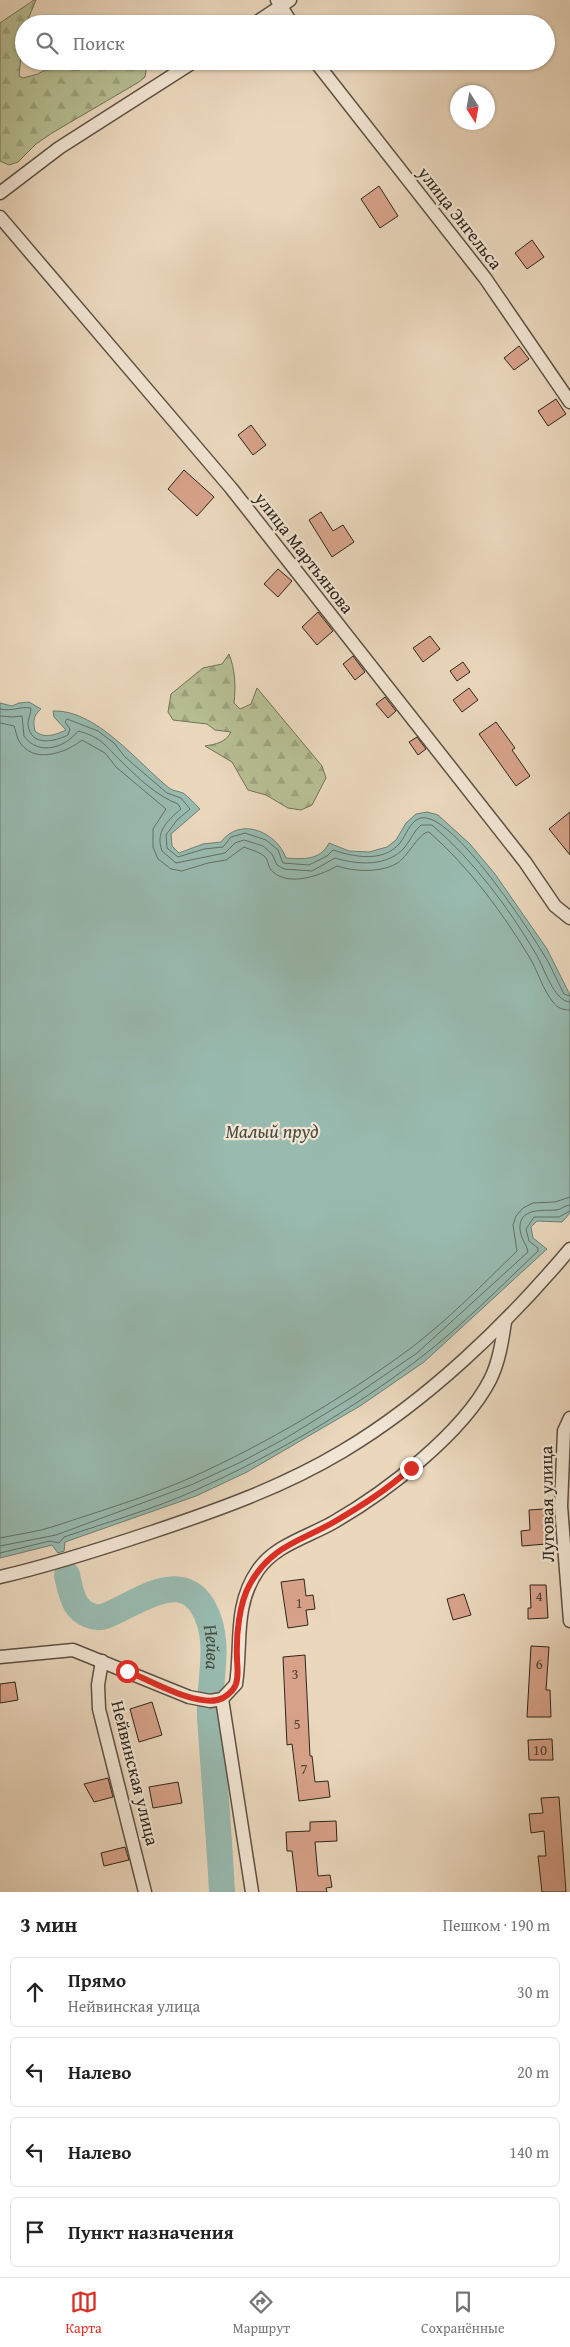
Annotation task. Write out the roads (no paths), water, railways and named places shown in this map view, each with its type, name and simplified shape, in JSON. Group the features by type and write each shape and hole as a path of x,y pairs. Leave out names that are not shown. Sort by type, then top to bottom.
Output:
{"street":[{"path":"266,15 283,2 288,15"},
{"path":"0,193 58,148 181,70"},
{"name":"улица Энгельса","path":"322,70 484,278 570,402"},
{"name":"улица Мартьянова","path":"0,217 231,488 525,862 555,906 570,918"},
{"path":"0,1577 69,1559 242,1501 344,1451 408,1406 505,1322 570,1249"},
{"path":"252,1892 222,1699 230,1693 236,1684 242,1606 248,1587 268,1558 286,1546 318,1531 375,1498 447,1434 482,1395 498,1360 505,1322"},
{"name":"Луговая улица","path":"570,1418 564,1431 561,1506 570,1621"},
{"name":"Нейвинская улица","path":"0,1658 73,1650 198,1699 222,1699"},
{"name":"Нейвинская улица","path":"102,1661 98,1685 99,1709 145,1892"}],"water":[{"name":"Малый пруд","path":"29,702 41,709 36,714 34,721 35,731 38,733 50,735 66,730 54,717 53,711 69,713 85,719 116,739 169,788 183,793 200,809 171,834 172,846 179,853 203,844 221,842 229,834 238,830 248,829 257,830 275,841 286,858 310,858 316,856 329,843 349,851 369,852 387,847 396,840 406,823 416,814 427,812 438,815 470,844 495,874 547,949 570,995 570,1213 562,1222 537,1221 531,1227 533,1238 547,1249 424,1362 360,1406 247,1472 196,1496 65,1542 64,1551 58,1553 52,1545 0,1558 0,703 12,706"}],"waterway":[{"name":"Нейва","path":"67,1575 71,1594 76,1604 89,1615 97,1617 105,1616 142,1598 169,1590 182,1590 193,1595 203,1607 209,1620 213,1648 210,1718 222,1892"}]}
